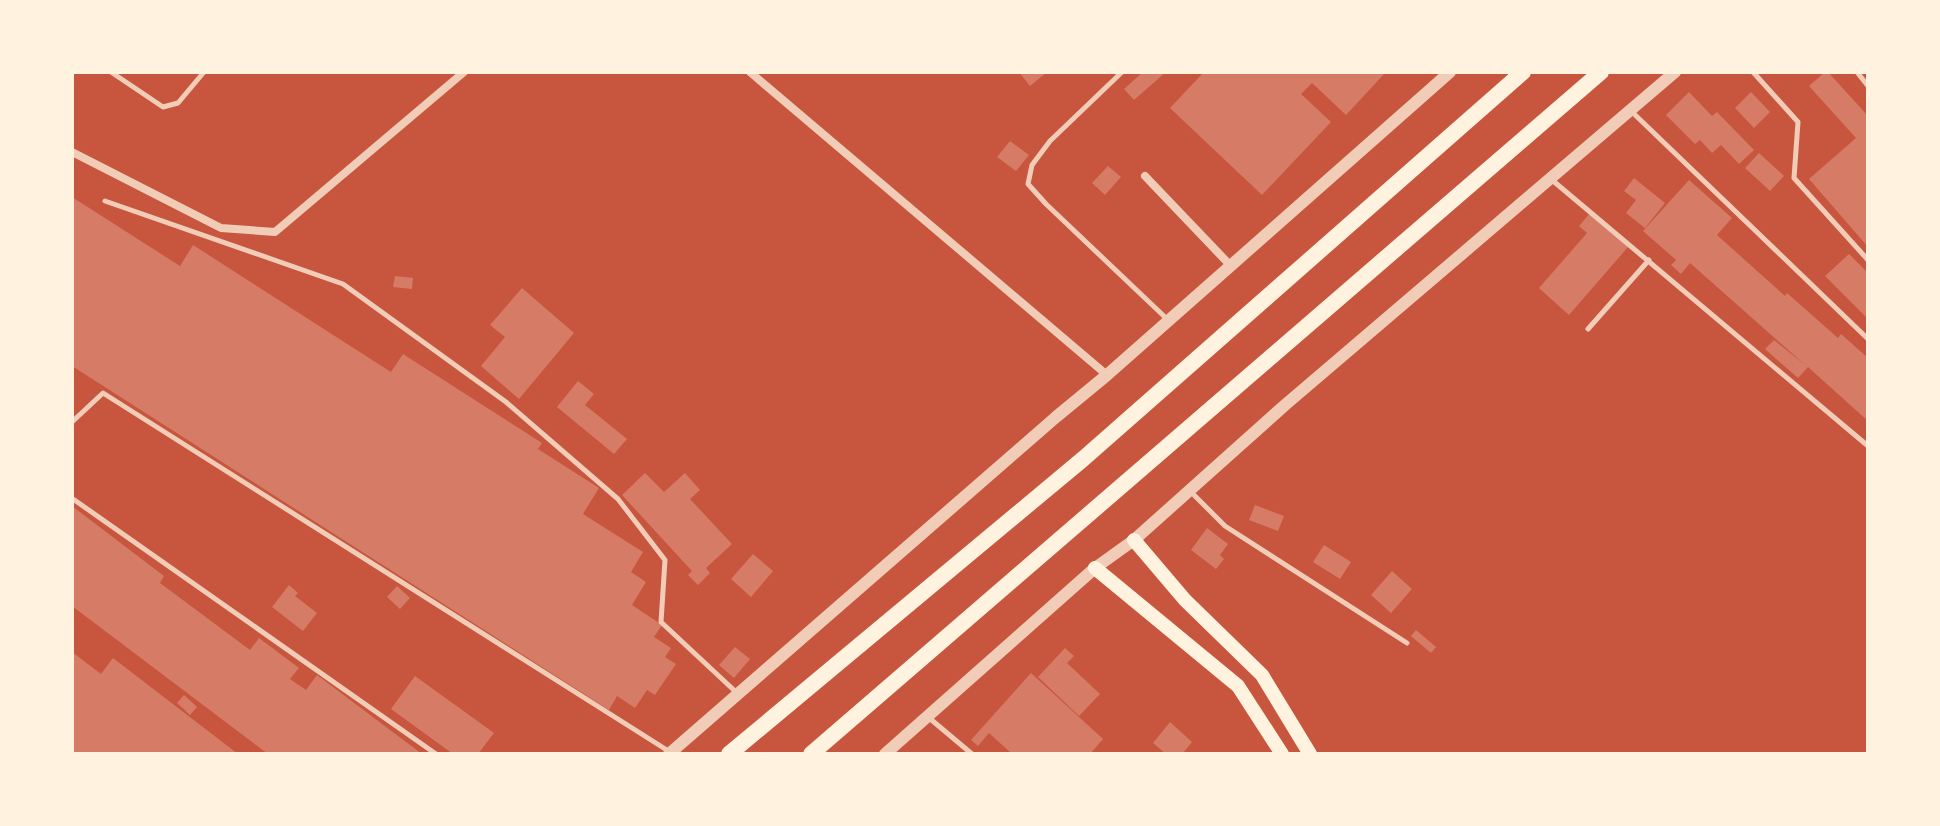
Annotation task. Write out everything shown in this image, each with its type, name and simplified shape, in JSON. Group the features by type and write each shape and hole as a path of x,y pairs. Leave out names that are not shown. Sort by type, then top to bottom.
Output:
{"highway":[{"path":"729,754 1083,459 1523,72"},
{"path":"811,754 1601,72"}],"main road":[{"path":"1134,540 1185,600 1262,675 1310,754"},
{"path":"1095,568 1238,686 1282,754"}],"street":[{"path":"72,152 221,228 275,232 464,72"},
{"path":"750,72 1107,375"},
{"path":"670,753 1107,375 1229,264 1450,72"},
{"path":"885,754 1095,568 1134,540 1188,490 1675,72"},
{"path":"1145,176 1229,264"}],"lane":[{"path":"111,72 163,107 178,103 204,72"},
{"path":"1122,72 1050,141 1032,165 1028,184 1167,319"},
{"path":"1753,72 1798,122 1794,178 1868,260"},
{"path":"1857,72 1868,86"},
{"path":"1630,109 1868,339"},
{"path":"1551,180 1868,446"},
{"path":"105,201 343,284 506,402 618,499 665,560 661,622 738,693"},
{"path":"1588,329 1649,260"},
{"path":"72,422 103,393 670,753"},
{"path":"1188,490 1225,526 1407,643"},
{"path":"73,499 436,754"},
{"path":"928,717 972,754"}],"building":[{"path":"1019,72 1047,72 1030,86"},
{"path":"1143,72 1166,72 1134,100 1124,89"},
{"path":"1204,72 1386,72 1346,115 1312,83 1301,94 1331,122 1262,195 1170,108"},
{"path":"1825,72 1868,116 1868,247 1809,179 1856,138 1809,86"},
{"path":"1689,92 1712,116 1717,112 1754,150 1739,164 1721,145 1712,153 1700,140 1695,144 1666,115"},
{"path":"1751,92 1770,112 1754,128 1735,108"},
{"path":"1010,141 1029,155 1016,171 997,157"},
{"path":"1759,153 1784,176 1770,191 1745,168"},
{"path":"1108,166 1121,177 1105,195 1092,183"},
{"path":"1634,178 1665,203 1645,228 1626,213 1636,200 1624,191"},
{"path":"1689,180 1732,218 1717,235 1785,296 1787,293 1838,338 1841,334 1868,358 1868,421 1808,367 1798,378 1765,349 1774,340 1805,365 1690,263 1681,274 1671,265 1676,260 1643,231"},
{"path":"72,197 180,266 193,245 391,372 403,354 542,443 538,449 599,488 583,514 643,552 631,572 646,582 632,605 662,625 654,637 671,648 665,657 676,664 655,695 647,690 635,708 617,696 609,710 72,366"},
{"path":"1590,213 1628,247 1569,315 1539,288 1587,233 1579,226"},
{"path":"1849,254 1868,273 1868,319 1825,276"},
{"path":"395,276 413,278 412,289 393,287"},
{"path":"522,288 574,333 519,399 481,366 505,337 490,325"},
{"path":"578,381 594,394 585,405 627,439 614,454 557,407"},
{"path":"645,473 664,492 685,473 700,490 690,499 732,544 706,568 710,573 698,585 688,575 692,571 622,495"},
{"path":"1255,505 1284,516 1278,531 1249,520"},
{"path":"72,506 164,576 160,583 250,650 259,638 299,668 290,679 306,690 317,675 422,754 268,754 72,606"},
{"path":"1207,528 1228,544 1220,555 1224,559 1216,569 1191,550"},
{"path":"1324,545 1351,562 1340,579 1313,562"},
{"path":"753,554 773,571 751,597 731,579"},
{"path":"1392,571 1412,589 1391,613 1371,595"},
{"path":"289,585 298,593 295,596 317,613 303,631 272,607"},
{"path":"397,586 410,598 400,609 387,597"},
{"path":"1416,630 1436,647 1431,653 1411,636"},
{"path":"735,647 750,659 734,678 719,665"},
{"path":"1065,648 1074,656 1067,663 1100,694 1079,716 1038,677"},
{"path":"72,652 101,674 113,658 238,754 72,754"},
{"path":"1031,673 1103,739 1090,754 1012,754 989,733 978,746 971,740"},
{"path":"415,676 494,733 478,754 453,754 391,709"},
{"path":"184,695 197,707 190,715 177,703"},
{"path":"1170,722 1192,742 1182,754 1166,754 1153,743"}]}
